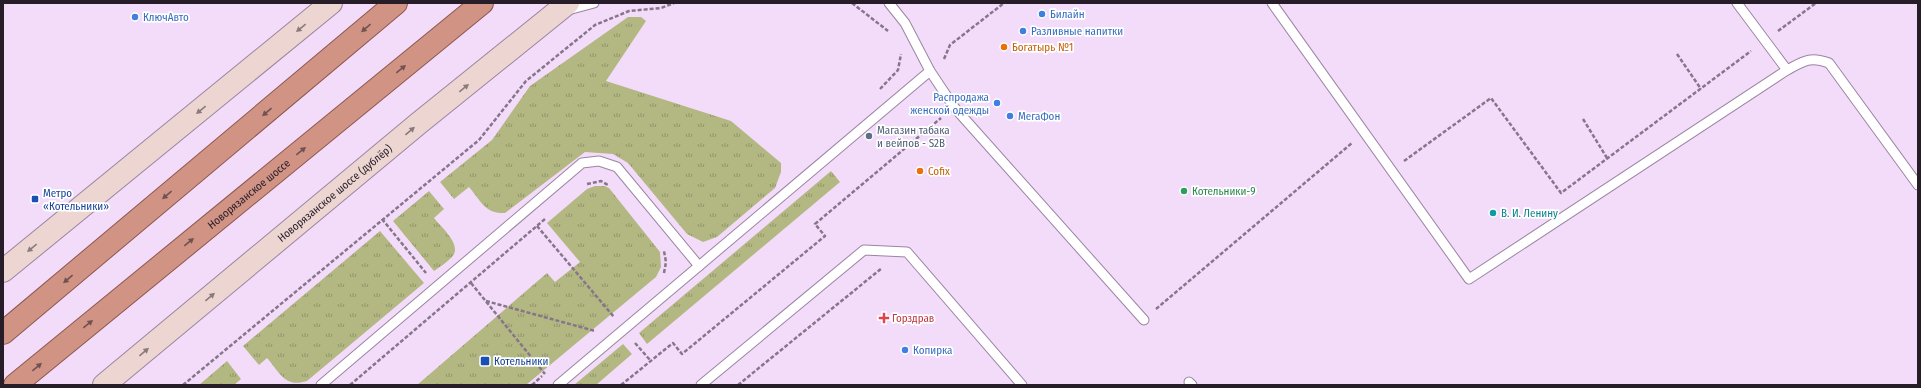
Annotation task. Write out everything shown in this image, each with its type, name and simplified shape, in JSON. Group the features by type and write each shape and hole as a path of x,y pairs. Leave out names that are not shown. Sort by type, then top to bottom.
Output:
{"highway":[{"path":"3,332 396,3"},
{"name":"Новорязанское шоссе","path":"15,385 482,3"}],"main road":[{"path":"3,271 332,3"},
{"name":"Новорязанское шоссе (дублёр)","path":"104,385 413,128 562,8"}],"lane":[{"path":"562,8 594,3"},
{"path":"890,3 905,23 930,71 954,107 1144,320"},
{"path":"1272,3 1469,279 1787,70 1805,60 1817,59 1829,63 1918,185"},
{"path":"1737,3 1787,70"},
{"path":"558,385 930,71"},
{"path":"321,385 582,163 599,161 617,167 699,266"},
{"path":"701,385 864,250 908,252 1022,385"}],"path":[{"path":"183,385 479,140 526,81 595,25 629,11 662,8 674,3"},
{"path":"852,3 873,18 890,33"},
{"path":"945,63 944,58 950,45 1004,3"},
{"path":"1391,170 1491,98 1561,193 1816,3"},
{"path":"879,90 898,70 901,54 898,47"},
{"path":"1677,54 1701,89"},
{"path":"621,385 673,343 682,354 825,236 815,224 954,107"},
{"path":"1583,119 1607,158"},
{"path":"1144,320 1364,133"},
{"path":"582,187 588,182 601,181 611,186"},
{"path":"350,385 549,216"},
{"path":"382,219 450,301"},
{"path":"537,226 613,316"},
{"path":"658,278 664,273 666,262 664,252 659,246"},
{"path":"738,385 884,266"},
{"path":"471,283 546,374"},
{"path":"486,301 596,331 590,336"},
{"path":"607,321 618,312"},
{"path":"532,385 551,369"}],"green space":[{"path":"628,17 641,17 646,21 606,81 731,121 781,163 781,172 775,188 717,237 703,242 687,234 628,163 613,154 585,152 505,213 498,213 488,209 480,202 469,187 454,199 440,182 492,140 530,86"},
{"path":"831,171 840,182 647,344 639,333"},
{"path":"595,186 604,186 609,188 660,252 661,267 656,277 526,385 417,385 547,273 555,282 580,262 547,223 587,189"},
{"path":"429,191 444,209 434,218 450,236 455,247 455,252 452,257 434,271 393,221"},
{"path":"380,231 424,283 307,381 299,383 288,381 267,358 259,365 243,346"},
{"path":"623,344 632,354 596,385 574,385"},
{"path":"227,361 241,379 234,385 199,385"}],"place":[{"name":"Билайн","path":"1042,14"},
{"name":"КлючАвто","path":"135,17"},
{"name":"Разливные напитки","path":"1023,31"},
{"name":"Богатырь №1","path":"1004,47"},
{"name":"Распродажа женской одежды","path":"997,103"},
{"name":"МегаФон","path":"1010,116"},
{"name":"Магазин табака и вейпов - S2B","path":"869,136"},
{"name":"Cofix","path":"920,171"},
{"name":"Котельники-9","path":"1184,191"},
{"name":"Метро «Котельники»","path":"35,199"},
{"name":"В. И. Ленину","path":"1493,213"},
{"name":"Горздрав","path":"884,318"},
{"name":"Копирка","path":"905,350"},
{"name":"Котельники","path":"485,361"}]}
